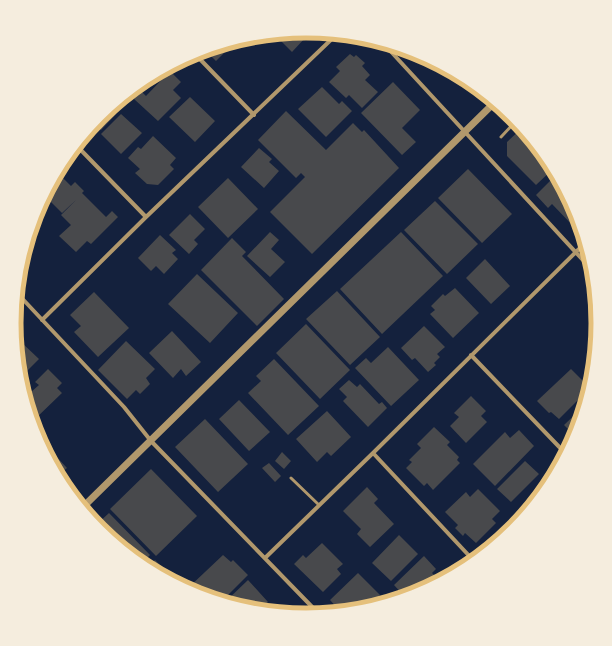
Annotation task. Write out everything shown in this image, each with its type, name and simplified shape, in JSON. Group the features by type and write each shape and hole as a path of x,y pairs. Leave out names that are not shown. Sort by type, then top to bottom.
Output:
{"street":[{"path":"42,320 146,217 332,39"},
{"path":"390,51 585,262"},
{"path":"200,59 254,115"},
{"path":"86,504 491,106"},
{"path":"80,150 146,217"},
{"path":"265,558 580,247"},
{"path":"22,299 124,407 151,441 313,608"},
{"path":"471,356 562,450"},
{"path":"373,453 469,556"}],"lane":[{"path":"501,138 512,126"},
{"path":"291,478 319,505"}],"building":[{"path":"305,38 292,52 279,39"},
{"path":"228,49 216,61 210,55"},
{"path":"350,54 354,57 356,55 365,63 362,66 370,75 365,80 378,92 362,108 349,95 346,98 329,82 340,71 336,67"},
{"path":"171,72 181,82 173,90 181,98 158,121 134,99 141,91 146,96 167,75"},
{"path":"393,82 420,110 402,128 416,142 402,155 361,113"},
{"path":"322,87 339,104 342,101 352,111 326,137 298,109"},
{"path":"190,97 215,121 195,142 169,117"},
{"path":"117,109 119,111 101,130 98,127"},
{"path":"286,111 326,150 353,123 362,132 364,130 399,168 312,254 270,212 305,177 301,173 296,178 258,140"},
{"path":"121,114 142,133 121,154 101,134"},
{"path":"518,132 548,173 536,185 507,156 507,142"},
{"path":"153,136 176,158 170,165 174,169 158,185 147,184 135,173 140,169 128,158 138,147 141,149"},
{"path":"259,148 272,159 269,162 279,171 264,188 241,167"},
{"path":"468,169 512,214 482,243 438,198"},
{"path":"62,177 71,186 75,182 84,191 82,193 106,217 112,211 118,217 91,244 87,241 76,252 59,236 71,225 61,215 76,200 62,213 49,200"},
{"path":"228,178 258,209 228,238 198,207"},
{"path":"552,179 562,197 575,227 552,204 548,208 536,195"},
{"path":"435,201 478,244 447,274 404,230"},
{"path":"190,214 205,229 194,240 198,244 189,254 169,235"},
{"path":"270,232 279,240 271,249 285,262 270,277 247,256"},
{"path":"401,232 443,276 382,334 340,289"},
{"path":"160,235 176,250 172,253 178,259 164,274 156,266 151,271 138,258"},
{"path":"232,238 246,252 242,256 284,299 257,326 201,270"},
{"path":"485,259 510,286 491,304 466,278"},
{"path":"197,274 238,313 210,343 168,304"},
{"path":"455,288 479,313 453,338 430,314 435,310 431,306 443,294 445,296"},
{"path":"337,291 380,337 350,365 306,319"},
{"path":"94,292 129,328 98,357 74,332 81,326 70,315"},
{"path":"306,324 350,370 320,399 276,353"},
{"path":"424,326 445,347 437,354 440,357 434,363 436,365 428,372 415,358 412,360 401,348"},
{"path":"172,331 201,362 186,376 181,369 173,378 149,353"},
{"path":"126,341 155,369 146,378 150,384 140,394 136,390 127,399 98,370"},
{"path":"22,343 39,359 25,373"},
{"path":"388,347 419,380 391,406 355,368 366,358 371,363"},
{"path":"274,359 319,406 288,435 248,393 261,381 256,376"},
{"path":"48,369 62,383 57,388 62,393 37,417 29,390 31,392 39,385 35,382"},
{"path":"571,369 585,383 581,397 559,419 551,412 549,413 537,401"},
{"path":"349,380 357,387 360,384 379,404 382,402 387,408 368,427 343,401 347,397 339,389"},
{"path":"471,396 486,411 481,416 487,422 466,443 450,426 459,417 454,413"},
{"path":"239,400 270,432 249,451 219,419"},
{"path":"327,411 351,437 331,456 327,452 317,462 296,439"},
{"path":"577,413 570,431 564,425"},
{"path":"205,419 248,464 218,492 175,447"},
{"path":"434,427 450,442 447,445 459,457 457,460 460,463 433,490 427,483 424,486 406,468 412,462 409,460 421,448 417,444"},
{"path":"519,430 534,446 495,486 473,464 505,432 510,438"},
{"path":"282,452 291,461 284,469 275,461"},
{"path":"53,455 67,468 63,471 59,465"},
{"path":"525,461 539,474 511,502 497,489"},
{"path":"269,463 281,476 275,482 262,468"},
{"path":"151,469 197,516 156,556 110,509"},
{"path":"367,487 378,499 374,503 394,524 370,547 357,534 361,529 343,511"},
{"path":"478,489 500,511 492,519 496,523 476,543 465,533 463,536 455,528 458,525 445,512 466,492 470,497"},
{"path":"109,513 150,555 146,559 118,537 100,521"},
{"path":"399,535 418,554 391,581 372,563"},
{"path":"322,543 343,564 337,569 341,574 323,592 294,564 303,555 306,558"},
{"path":"223,555 231,562 233,560 248,575 227,596 192,584"},
{"path":"424,556 436,569 432,573 436,577 400,592 394,585"},
{"path":"155,560 164,569 163,570 152,563"},
{"path":"358,573 380,595 375,599 343,606 336,606 330,600"},
{"path":"248,580 268,602 264,605 230,597"}]}
